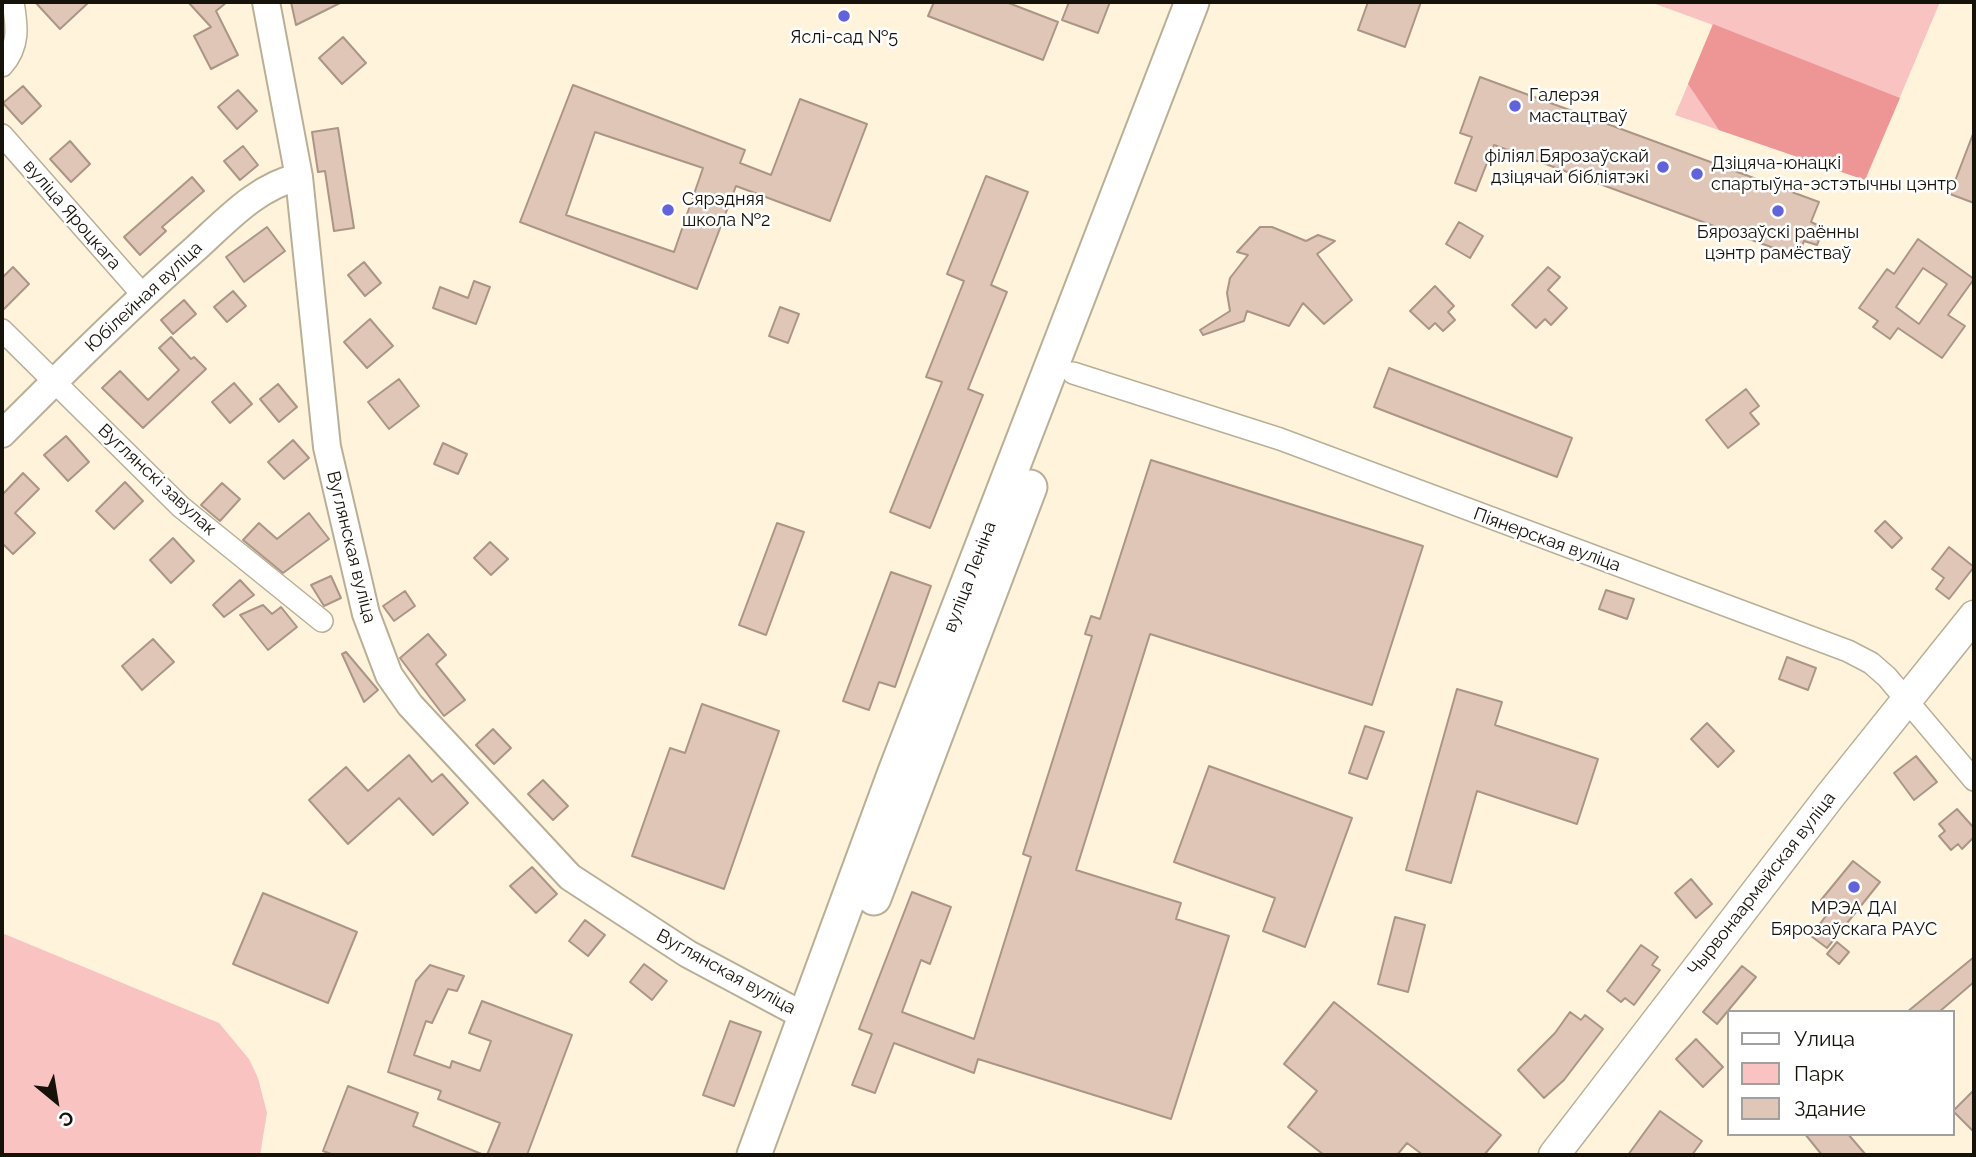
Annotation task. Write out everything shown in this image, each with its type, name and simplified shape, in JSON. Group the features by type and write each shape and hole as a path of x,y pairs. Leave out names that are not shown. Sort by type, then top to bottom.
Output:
{"main road":[{"name":"вуліца Леніна","path":"1064,369 1192,2"},
{"name":"вуліца Леніна","path":"777,1155 816,1021 919,709 1064,369 1213,2"},
{"name":"Чырвонаармейская вуліца","path":"1554,1155 1974,616"},
{"name":"вуліца Леніна","path":"754,1155 816,1021"}],"street":[{"path":"2,66 9,59 18,34 13,2"},
{"name":"Вуглянская вуліца","path":"266,2 299,177 327,447 359,591 389,675 411,705 570,877 688,954 816,1021"},
{"name":"вуліца Яроцкага","path":"2,135 143,295"},
{"name":"Юбілейная вуліца","path":"2,434 143,295 262,191 280,181 299,177"},
{"name":"Вуглянскі завулак","path":"2,330 181,507 322,621"},
{"name":"Піянерская вуліца","path":"1064,369 1280,439 1848,651 1871,663 1907,700 1974,780"}],"green space":[{"path":"1650,2 1940,2 1865,180 1675,115 1713,25"},
{"path":"2,933 219,1023 249,1059 258,1078 267,1113 260,1155 2,1155"}],"shaded area":[{"path":"1713,24 1900,98 1865,180 1719,130 1688,84"}],"building":[{"path":"35,2 89,2 60,29"},
{"path":"188,2 227,2 216,11 238,55 211,69 194,36 211,27"},
{"path":"291,2 342,2 296,25"},
{"path":"934,2 1006,2 1058,22 1043,60 928,16"},
{"path":"1069,2 1110,2 1098,33 1062,20"},
{"path":"1368,2 1421,2 1405,47 1358,30"},
{"path":"343,37 366,63 342,84 319,58"},
{"path":"1480,77 1819,202 1811,222 1824,228 1817,245 1804,241 1798,257 1494,145 1476,191 1455,183 1472,137 1460,133"},
{"path":"573,85 745,150 740,163 771,175 800,99 867,124 830,221 736,186 697,289 520,222","holes":["595,132 703,168 674,252 566,215"]},
{"path":"23,86 41,106 22,124 3,103"},
{"path":"238,90 257,111 237,129 218,107"},
{"path":"338,128 354,228 334,231 325,171 318,172 312,132"},
{"path":"1974,134 1974,203 1950,194"},
{"path":"70,141 90,164 71,182 50,159"},
{"path":"243,146 258,165 240,180 224,161"},
{"path":"986,176 1028,192 991,285 1007,292 968,389 983,395 930,528 890,512 942,382 926,377 964,281 947,274"},
{"path":"192,177 204,191 162,227 166,231 140,255 124,237"},
{"path":"1459,222 1483,236 1470,258 1446,244"},
{"path":"267,227 285,251 244,282 226,257"},
{"path":"1260,227 1272,227 1306,241 1318,235 1335,241 1317,254 1352,300 1324,324 1303,303 1289,326 1247,311 1244,321 1203,335 1200,330 1230,311 1227,293 1230,278 1248,255 1237,252"},
{"path":"1918,239 1974,279 1948,315 1965,326 1942,358 1898,328 1890,339 1873,327 1878,321 1859,308 1887,269 1894,274","holes":["1923,268 1947,284 1919,324 1896,307"]},
{"path":"364,262 381,283 365,296 348,275"},
{"path":"13,267 29,284 2,311 2,278"},
{"path":"1548,267 1560,277 1548,290 1567,308 1551,325 1545,319 1536,328 1512,305"},
{"path":"474,281 490,287 476,324 433,308 440,287 468,298"},
{"path":"1435,286 1454,306 1448,312 1455,320 1443,331 1435,323 1429,329 1410,311"},
{"path":"233,291 246,306 227,322 214,307"},
{"path":"184,300 196,314 173,334 161,320"},
{"path":"780,307 799,314 788,343 769,336"},
{"path":"370,319 393,346 367,368 344,342"},
{"path":"171,337 191,359 194,357 206,369 143,428 102,388 120,371 148,400 179,370 159,348"},
{"path":"1389,368 1572,438 1557,477 1374,407"},
{"path":"399,379 419,406 389,429 368,402"},
{"path":"234,383 252,404 230,423 212,402"},
{"path":"278,384 297,407 279,422 260,399"},
{"path":"1746,389 1759,406 1750,413 1759,424 1728,448 1706,420"},
{"path":"66,436 89,462 68,481 44,455"},
{"path":"293,440 309,458 284,479 268,462"},
{"path":"443,443 467,454 458,474 434,464"},
{"path":"1151,460 1423,546 1372,705 1150,634 1076,870 1181,903 1176,919 1229,936 1171,1119 978,1059 974,1073 894,1043 875,1093 852,1085 872,1034 859,1029 912,892 951,907 930,964 921,960 902,1012 974,1039 1031,857 1023,854 1092,636 1085,634 1091,616 1100,619"},
{"path":"23,473 39,489 15,513 35,533 13,554 2,543 2,495"},
{"path":"125,482 143,501 114,529 96,511"},
{"path":"222,483 240,499 220,521 201,505"},
{"path":"309,513 329,539 283,573 243,540 259,523 277,539"},
{"path":"1885,521 1902,538 1892,548 1875,531"},
{"path":"777,523 804,532 766,635 739,625"},
{"path":"173,538 194,561 171,583 150,560"},
{"path":"490,542 508,559 491,575 474,558"},
{"path":"1949,547 1974,567 1949,599 1936,589 1944,578 1932,569"},
{"path":"891,572 931,586 895,687 879,682 869,710 843,701"},
{"path":"331,576 341,598 324,606 311,585"},
{"path":"240,580 254,595 224,617 213,605"},
{"path":"1606,590 1634,599 1627,619 1599,609"},
{"path":"405,591 415,606 394,621 383,606"},
{"path":"263,605 272,614 281,607 297,627 268,650 240,615"},
{"path":"428,634 446,655 436,664 465,700 444,716 400,658"},
{"path":"153,639 174,662 142,690 122,666"},
{"path":"346,652 378,690 364,702 342,654"},
{"path":"1787,657 1816,668 1808,690 1779,679"},
{"path":"1457,689 1502,702 1495,725 1598,759 1577,824 1477,791 1451,883 1406,870"},
{"path":"702,704 779,731 724,889 632,856 670,748 685,753"},
{"path":"1707,723 1734,751 1718,767 1691,739"},
{"path":"1365,726 1384,732 1367,779 1349,773"},
{"path":"493,729 511,748 494,764 476,745"},
{"path":"409,755 432,782 442,774 468,803 433,835 399,798 348,844 309,800 346,767 368,791"},
{"path":"1916,756 1937,782 1914,800 1894,773"},
{"path":"1209,766 1352,818 1305,947 1263,931 1275,898 1174,862"},
{"path":"543,780 568,806 553,820 528,794"},
{"path":"1957,809 1974,828 1974,837 1962,849 1958,844 1951,850 1939,836 1945,831 1939,824"},
{"name":"МРЭА ДАІ Бярозаўскага РАУС","path":"1853,861 1880,882 1827,948 1811,936 1831,909 1821,900"},
{"path":"532,867 557,894 536,913 510,886"},
{"path":"1691,879 1712,904 1696,918 1675,893"},
{"path":"263,893 357,932 328,1003 233,964"},
{"path":"1395,917 1425,925 1408,992 1378,984"},
{"path":"585,920 605,935 588,956 569,941"},
{"path":"1837,942 1849,952 1839,964 1827,954"},
{"path":"1641,945 1658,957 1652,965 1660,970 1634,1005 1625,998 1621,1002 1607,991"},
{"path":"1974,957 1974,982 1941,1010 1909,1010"},
{"path":"644,964 667,981 652,1000 630,982"},
{"path":"430,965 464,976 457,991 448,989 432,1023 426,1021 414,1055 450,1068 452,1061 480,1071 491,1041 469,1033 482,1001 572,1035 527,1155 487,1155 500,1123 438,1099 441,1091 388,1072 416,981"},
{"path":"1742,966 1756,977 1717,1024 1703,1012"},
{"path":"1334,1002 1501,1135 1484,1155 1423,1155 1407,1143 1397,1155 1324,1155 1288,1127 1317,1091 1284,1064"},
{"path":"1570,1012 1581,1020 1585,1015 1603,1029 1564,1080 1544,1098 1518,1070 1555,1033"},
{"path":"730,1021 761,1032 734,1106 703,1095"},
{"path":"1696,1039 1723,1067 1703,1087 1676,1059"},
{"path":"348,1086 418,1113 413,1126 484,1155 334,1155 323,1151"},
{"path":"1974,1090 1974,1132 1955,1113 1955,1109"},
{"path":"1660,1111 1702,1141 1692,1155 1628,1155"},
{"path":"1807,1136 1850,1136 1866,1155 1822,1155"}],"place":[{"name":"Яслі-сад №5","path":"844,16"},
{"name":"Галерэя мастацтваў","path":"1515,106"},
{"name":"філіял Бярозаўскай дзіцячай бібліятэкі","path":"1663,167"},
{"name":"Дзіцяча-юнацкі спартыўна-эстэтычны цэнтр","path":"1697,174"},
{"name":"Сярэдняя школа №2","path":"668,210"},
{"name":"Бярозаўскі раённы цэнтр рамёстваў","path":"1778,211"},
{"name":"МРЭА ДАІ Бярозаўскага РАУС","path":"1854,887"}]}
